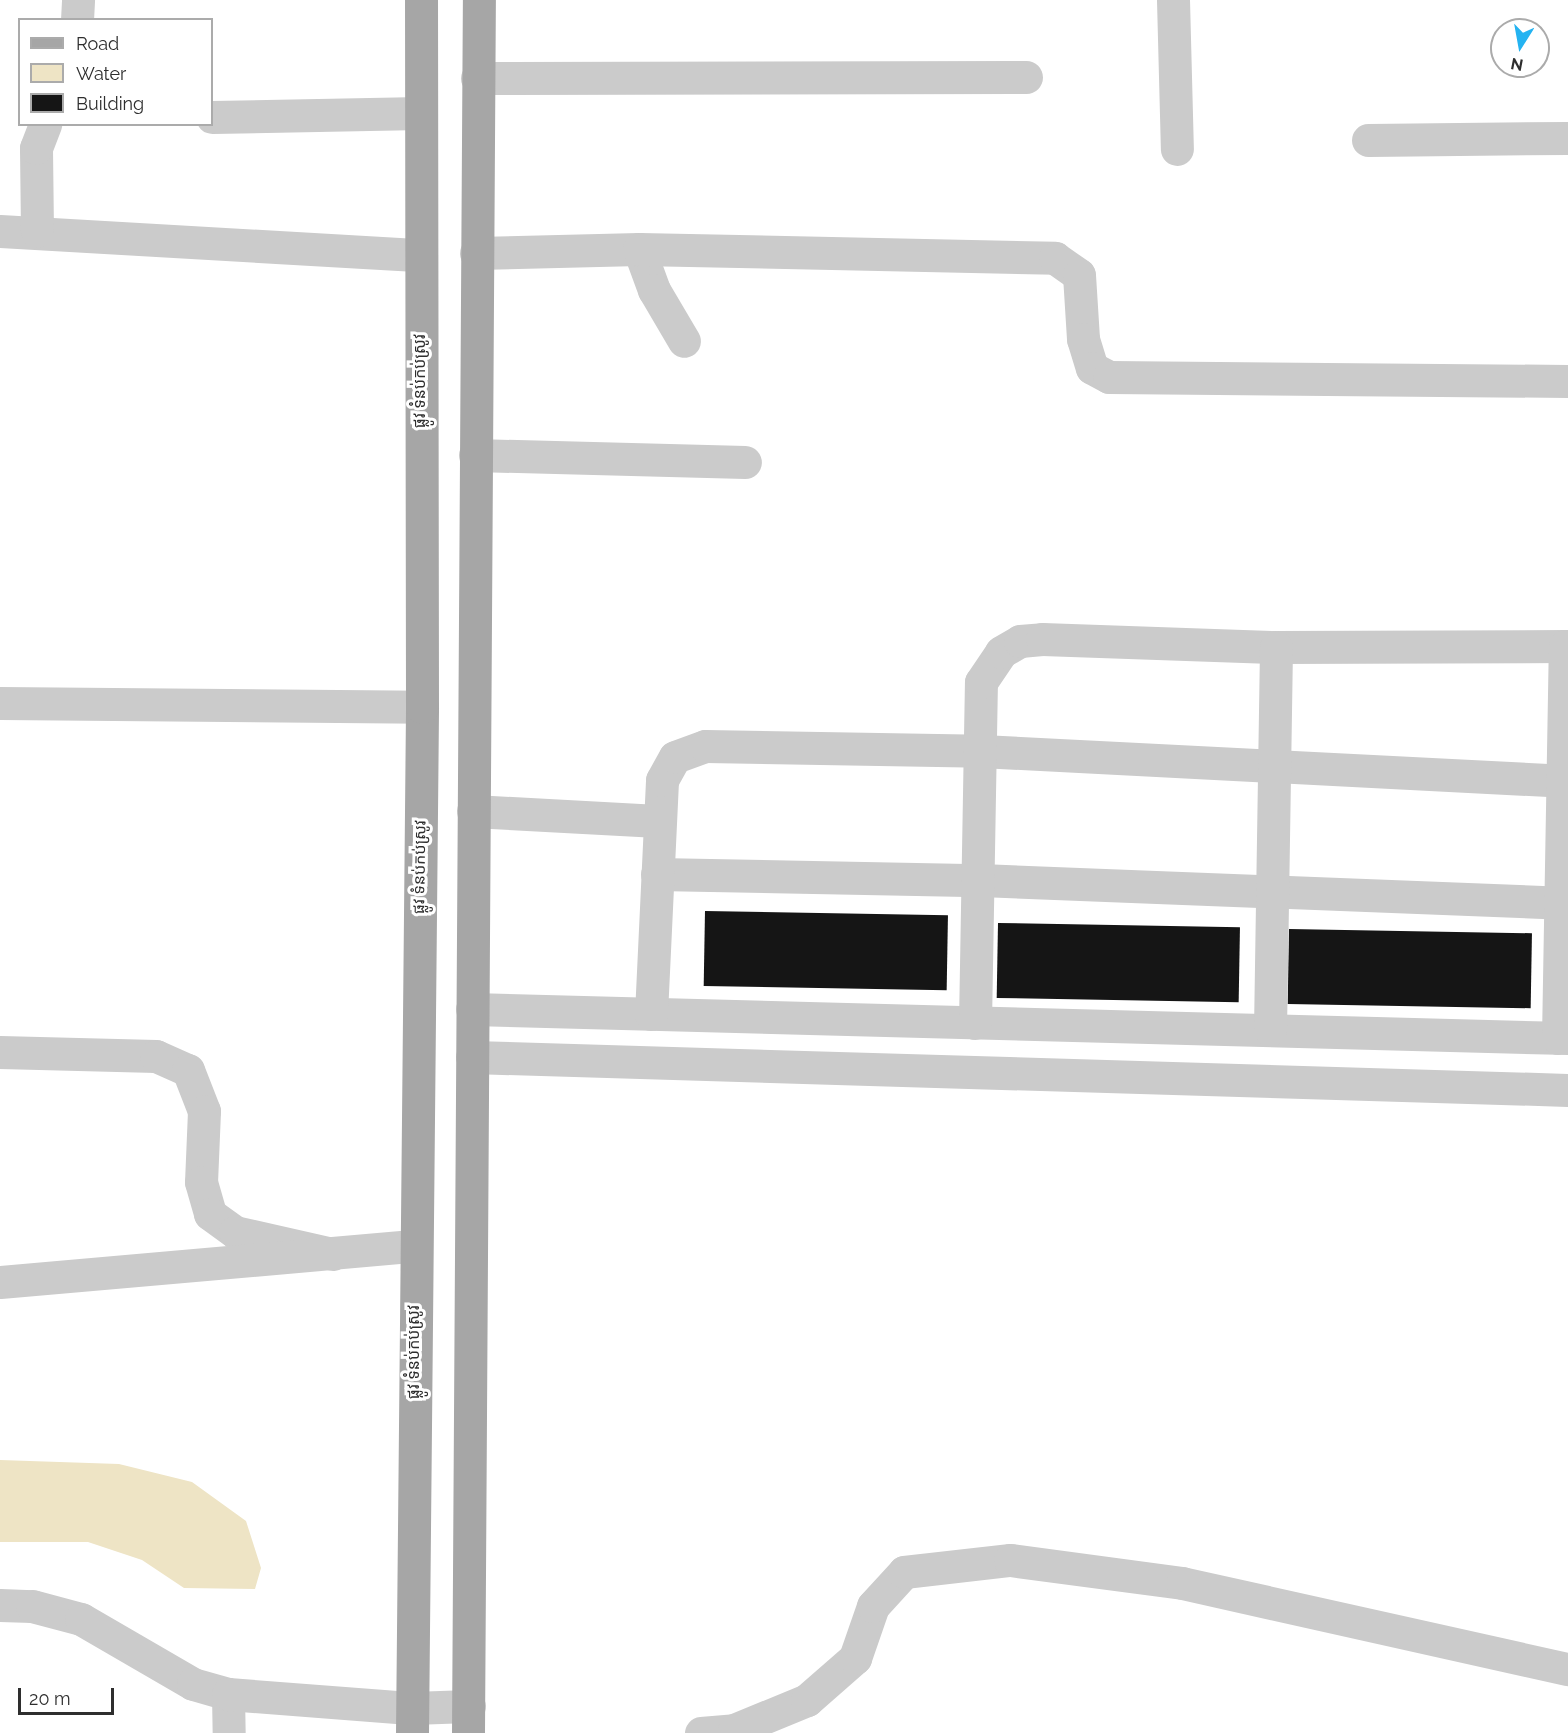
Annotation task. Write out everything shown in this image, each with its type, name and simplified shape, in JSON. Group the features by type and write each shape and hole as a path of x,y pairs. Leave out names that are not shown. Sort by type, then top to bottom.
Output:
{"main road":[{"name":"ផ្លូវ ទំនប់កប់ស្រូវ","path":"412,1721 422,707 420,255 422,0"},
{"path":"469,1720 479,0"}],"street":[{"path":"77,18 78,0"},
{"path":"1173,0 1177,149"},
{"path":"477,78 1026,77"},
{"path":"213,117 421,113"},
{"path":"37,231 36,148 44,126"},
{"path":"1368,140 1568,138"},
{"path":"0,231 37,231 420,255"},
{"path":"476,253 639,249 1055,258 1079,275 1083,339 1092,368 1109,377 1568,381"},
{"path":"639,249 654,290 684,341"},
{"path":"475,455 746,462"},
{"path":"472,1009 975,1023 1563,1038 1567,646 1276,647 1020,641 990,663 981,682 980,880 975,1023"},
{"path":"1270,1030 1270,893 1276,647"},
{"path":"0,703 422,707"},
{"path":"651,1014 658,821 662,780 675,757 705,747 981,751 1565,781"},
{"path":"473,811 658,821"},
{"path":"657,874 980,880 1564,903"},
{"path":"0,1052 156,1056 188,1070 204,1111 201,1182 210,1214 235,1232 333,1254"},
{"path":"472,1057 1568,1090"},
{"path":"0,1282 415,1246"},
{"path":"701,1733 734,1730 807,1700 855,1658 873,1606 903,1572 1010,1560 1182,1583 1568,1669"},
{"path":"0,1605 32,1606 81,1619 193,1684 228,1694 412,1721 469,1720"},
{"path":"228,1694 228,1733"}],"water":[{"path":"0,1460 119,1464 192,1482 246,1521 261,1568 255,1589 184,1588 142,1560 88,1542 0,1542"}],"building":[{"path":"705,911 948,915 947,990 704,986"},
{"path":"998,923 1240,927 1239,1002 997,998"},
{"path":"1289,929 1532,933 1531,1008 1288,1004"}]}
